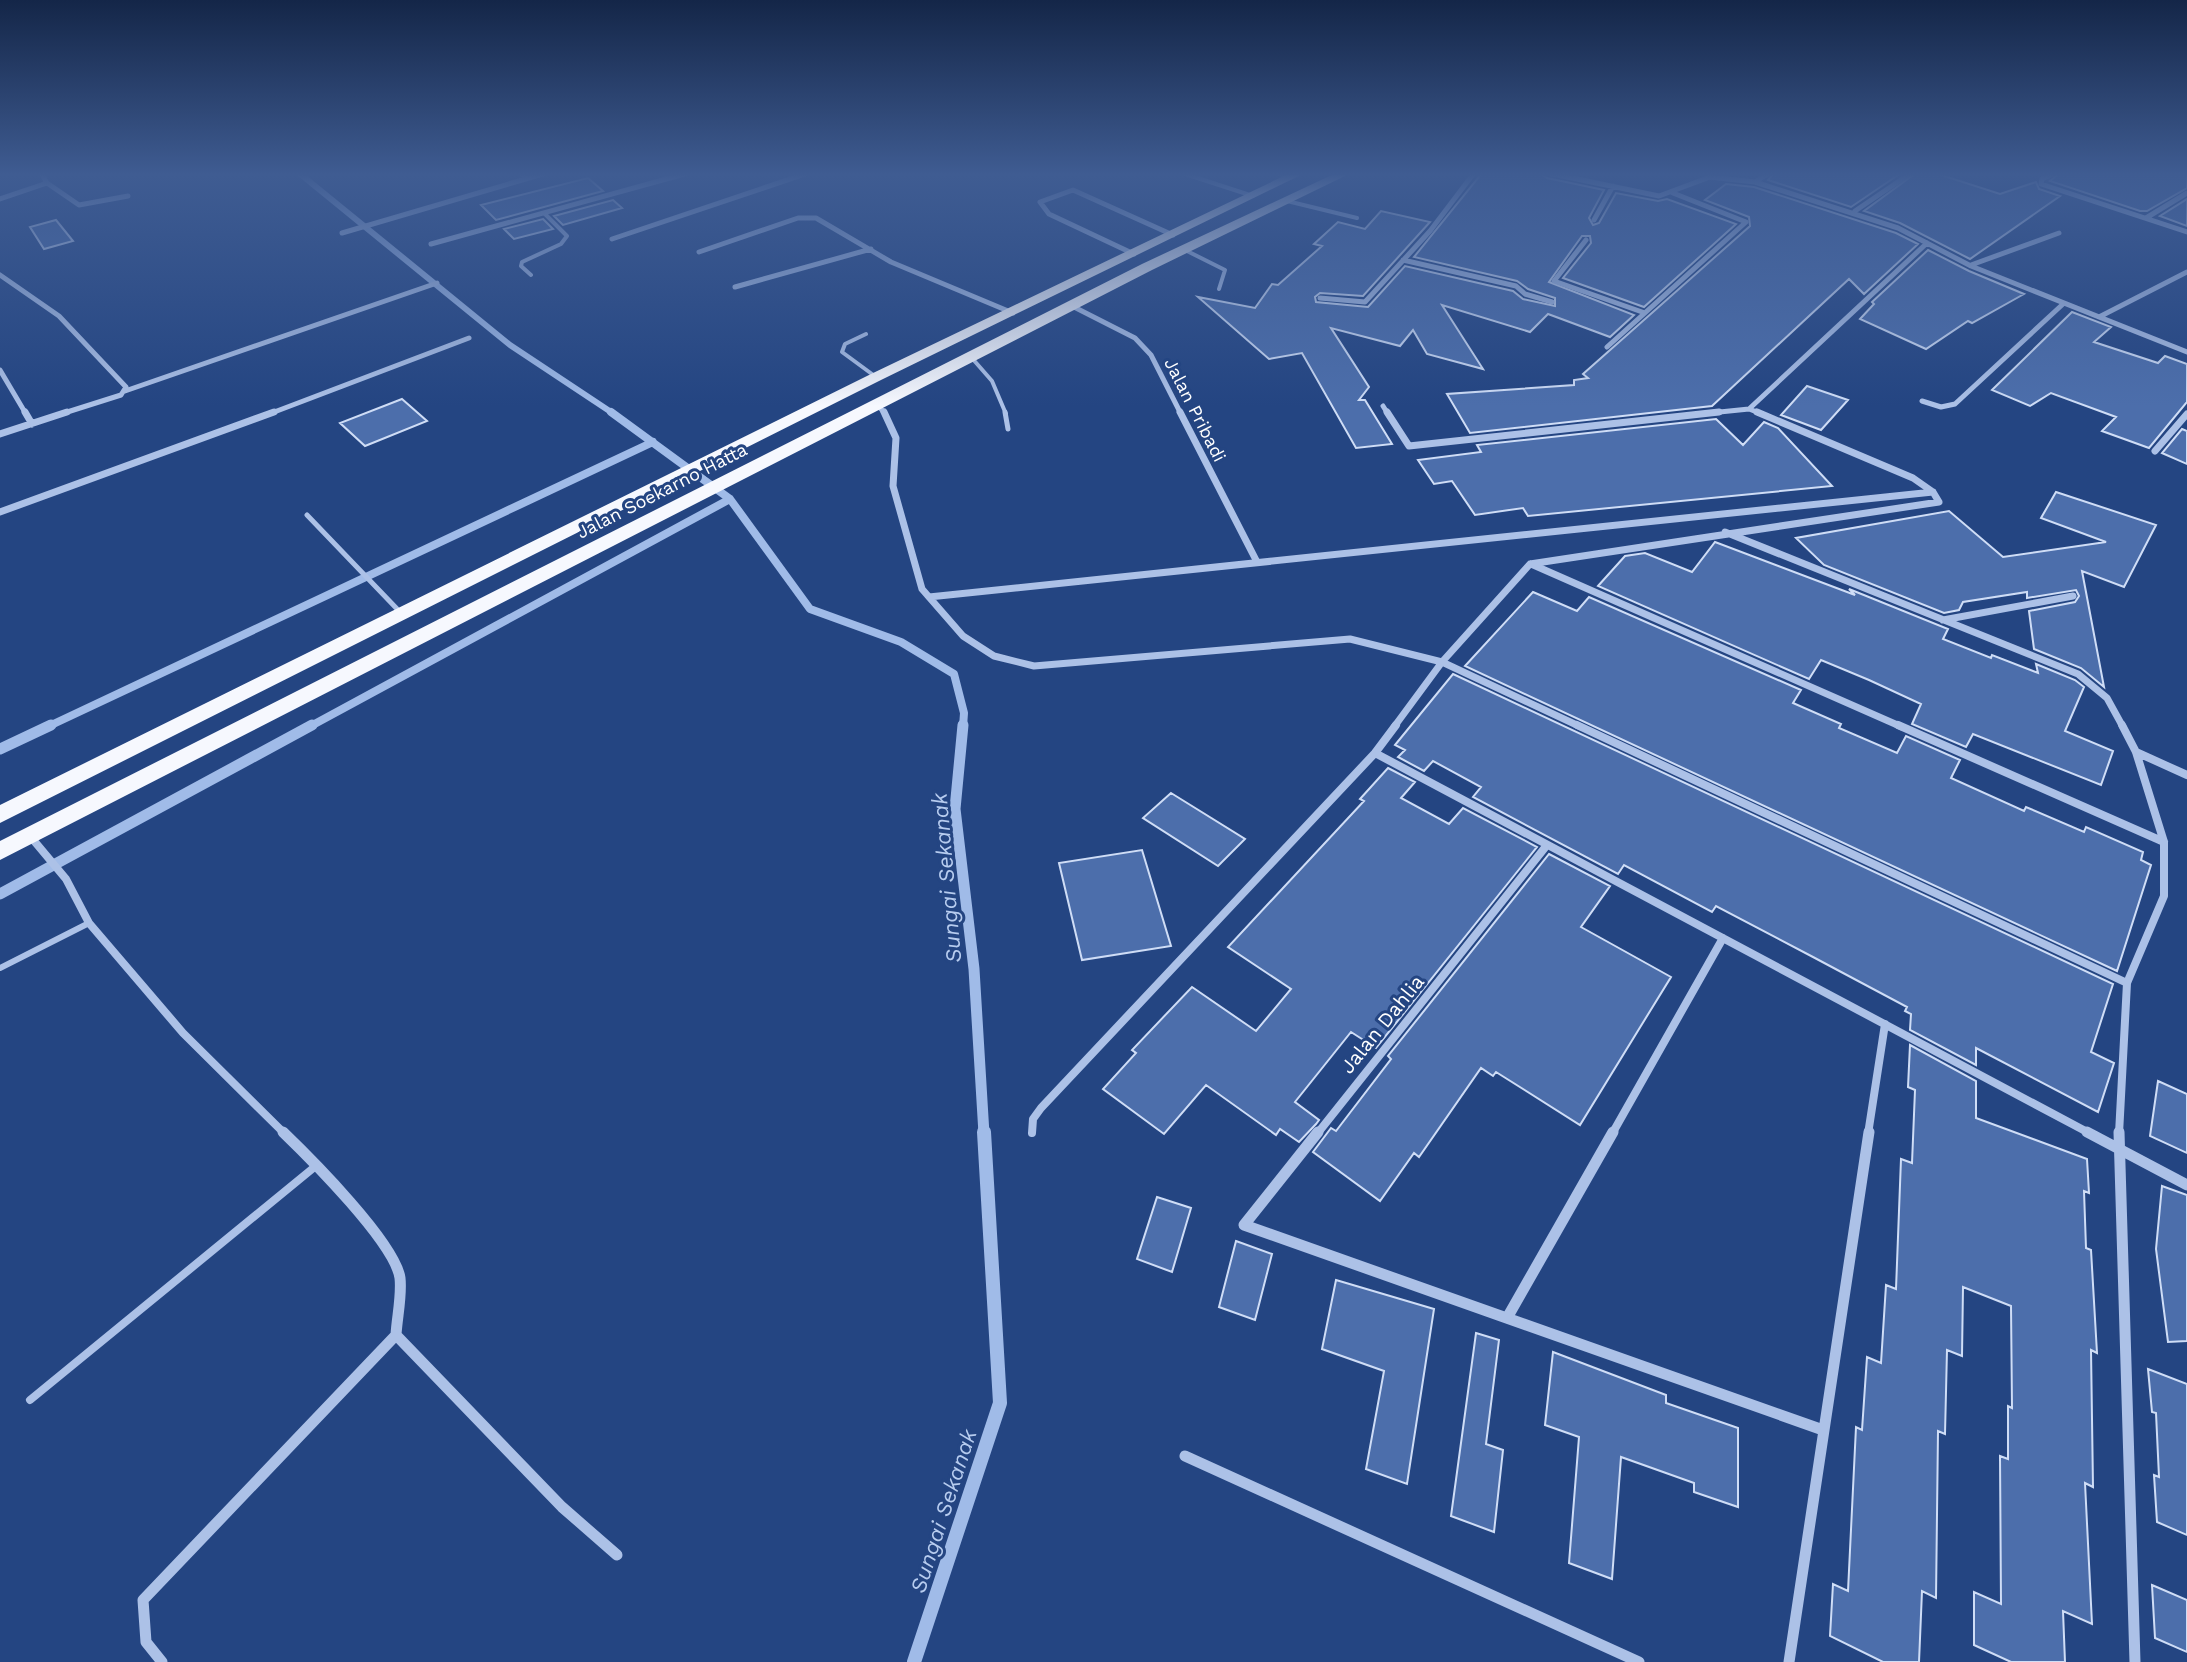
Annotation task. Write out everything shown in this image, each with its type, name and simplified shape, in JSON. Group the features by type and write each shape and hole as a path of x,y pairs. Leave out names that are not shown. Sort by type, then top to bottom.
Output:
{"highway":[{"name":"Jalan Soekarno Hatta","path":"0,815 876,377 1141,251"},
{"name":"Jalan Soekarno Hatta","path":"0,851 1184,251"}],"street":[{"path":"699,252 704,251"},
{"path":"735,287 865,251"},
{"path":"873,251 891,262 1013,313"},
{"path":"1127,251 1134,254"},
{"path":"1320,298 1365,302 1411,251"},
{"path":"1578,251 1554,281 1645,313"},
{"path":"1607,347 1714,251"},
{"path":"1749,409 1919,251"},
{"path":"1941,251 1971,266 2187,352"},
{"path":"1971,266 2012,251"},
{"path":"1403,260 1516,286 1523,293 1552,302"},
{"path":"2099,317 2187,272"},
{"path":"0,275 59,316 102,358 126,387 125,391"},
{"path":"0,434 437,283"},
{"path":"1922,401 1941,407 1955,404 2063,304"},
{"name":"Jalan Pribadi","path":"1072,306 1135,338 1151,355 1257,562"},
{"path":"0,512 138,464 469,338"},
{"path":"0,370 32,424"},
{"path":"878,405 891,422 896,438 893,486 922,589 963,636 994,656 1018,664 1053,664 1336,638 1364,639 1442,662 2127,983"},
{"path":"1032,1133 1033,1119 1041,1108 1375,753 1442,662 1530,564 1724,532 1939,502 1933,492 1913,478 1749,409 1409,446 1383,406"},
{"path":"2155,451 2187,414"},
{"path":"929,597 1933,492"},
{"path":"1724,532 2078,674 2107,698 2136,752 2164,842 2164,896 2127,983 2118,1148 2135,1662"},
{"path":"1530,564 2164,842"},
{"path":"1943,620 2073,596"},
{"path":"2136,752 2187,775"},
{"path":"1375,753 2187,1185"},
{"path":"30,836 66,879 89,923 183,1033 317,1165 391,1254 400,1278 396,1335 143,1600 141,1632 156,1658 162,1662"},
{"name":"Jalan Dahlia","path":"1507,1318 1244,1225 1547,845"},
{"path":"1723,938 1507,1318 1823,1430"},
{"path":"1789,1662 1885,1024"},
{"path":"396,1335 562,1507 617,1555"},
{"path":"1185,1456 1639,1662"}],"lane":[{"path":"531,275 521,266 522,262 547,251"},
{"path":"1186,251 1225,270 1219,289"},
{"path":"866,334 845,344 842,352 876,377"},
{"path":"971,357 996,384 1006,406 1008,429"},
{"path":"307,515 403,615"},
{"path":"0,968 89,923"},
{"path":"30,1400 317,1165"}],"building":[{"path":"1317,251 1404,251 1363,296 1320,293 1315,297 1316,302 1368,307 1405,266 1513,291 1523,299 1555,306 1555,298 1528,289 1517,281 1414,257 1419,251 1572,251 1549,282 1634,315 1610,337 1548,314 1530,332 1442,305 1483,369 1427,354 1413,330 1400,346 1331,328 1369,387 1359,400 1365,400 1392,444 1356,448 1302,353 1269,359 1198,297 1255,308 1272,284 1278,285"},
{"path":"1585,251 1707,251 1644,307 1563,278"},
{"path":"1722,251 1911,251 1864,294 1849,279 1712,406 1470,433 1447,394 1574,385 1574,380 1588,378 1583,374"},
{"path":"1927,251 2024,294 1972,323 1968,321 1926,349 1860,319 1874,304 1872,302"},
{"path":"1954,251 1982,251 1970,259"},
{"path":"2072,312 2111,327 2094,342 2158,363 2165,356 2187,364 2187,402 2149,448 2102,431 2116,417 2051,393 2030,406 1992,390"},
{"path":"1807,386 1848,400 1821,430 1781,415"},
{"path":"402,399 427,421 365,446 340,423"},
{"path":"1716,419 1743,445 1764,422 1778,428 1832,486 1528,516 1523,508 1475,515 1452,481 1434,484 1418,460 1481,452 1477,445"},
{"path":"2182,429 2187,431 2187,464 2162,453"},
{"path":"2056,492 2156,525 2124,587 2082,571 2104,687 2081,668 2034,649 2029,611 2075,602 2079,596 2076,590 2027,598 2027,592 1963,602 1959,610 1944,613 1824,565 1796,538 1949,511 2003,557 2106,542 2041,518"},
{"path":"1715,542 1855,595 1849,589 1948,629 1943,639 1991,658 1992,655 2038,673 2036,664 2075,680 2084,687 2065,731 2113,751 2101,785 1973,734 1966,747 1912,724 1921,704 1869,680 1821,660 1809,679 1598,586 1625,556 1645,553 1692,572"},
{"path":"1533,592 1577,611 1589,597 1801,690 1793,703 1841,724 1839,728 1897,753 1906,736 1960,760 1951,778 2024,811 2026,807 2084,832 2086,827 2143,852 2141,860 2151,865 2117,971 1465,666"},
{"path":"1453,674 2113,984 2091,1052 2114,1063 2098,1112 1976,1048 1976,1065 1910,1030 1911,1014 1905,1011 1907,1007 1716,906 1712,912 1624,865 1618,874 1473,797 1481,787 1433,761 1424,771 1398,757 1405,750 1395,745"},
{"path":"1388,768 1415,782 1401,798 1449,824 1463,808 1537,847 1376,1048 1351,1032 1295,1102 1319,1120 1316,1124 1299,1142 1280,1129 1276,1135 1206,1085 1164,1134 1103,1089 1136,1053 1132,1050 1192,987 1256,1031 1291,989 1228,947 1364,801 1360,799"},
{"path":"1171,793 1245,839 1218,866 1143,818"},
{"path":"1142,850 1171,946 1082,960 1059,863"},
{"path":"1549,854 1610,886 1581,927 1671,977 1580,1125 1496,1072 1493,1076 1481,1068 1419,1157 1414,1153 1380,1201 1313,1152 1331,1128 1336,1131 1391,1059 1388,1056"},
{"path":"1910,1045 1976,1081 1976,1118 2087,1159 2089,1193 2084,1191 2086,1248 2091,1250 2097,1353 2091,1350 2093,1487 2085,1483 2092,1624 2063,1611 2065,1662 2011,1662 1974,1645 1974,1592 2001,1604 2000,1456 2008,1459 2008,1406 2012,1408 2011,1306 1963,1287 1962,1356 1947,1350 1945,1434 1938,1431 1936,1598 1922,1591 1919,1662 1883,1662 1830,1636 1833,1584 1848,1591 1856,1427 1862,1430 1867,1357 1881,1363 1886,1285 1896,1289 1901,1159 1912,1163 1915,1090 1908,1087"},
{"path":"2158,1081 2187,1094 2187,1153 2150,1136"},
{"path":"2162,1186 2187,1195 2187,1341 2168,1342 2156,1249"},
{"path":"1157,1197 1191,1208 1172,1272 1137,1259"},
{"path":"1236,1241 1272,1254 1255,1320 1219,1307"},
{"path":"1336,1280 1434,1309 1407,1484 1366,1469 1384,1371 1322,1349"},
{"path":"1476,1333 1499,1340 1486,1444 1503,1450 1494,1532 1451,1516"},
{"path":"1553,1352 1666,1395 1666,1403 1738,1428 1738,1507 1694,1492 1694,1483 1621,1457 1612,1579 1569,1563 1579,1437 1545,1425"},
{"path":"2148,1369 2187,1384 2187,1535 2157,1522 2154,1475 2159,1477 2156,1413 2152,1412"},
{"path":"2152,1585 2187,1600 2187,1652 2155,1638"}],"waterway":[{"name":"Sungai Sekanak","path":"394,251 510,345 611,412"},
{"name":"Sungai Sekanak","path":"611,412 652,442"},
{"path":"47,727 652,442"},
{"name":"Sungai Sekanak","path":"652,442 730,499"},
{"path":"309,727 730,499"},
{"name":"Sungai Sekanak","path":"730,499 810,609 901,642 954,674 964,713 963,727"},
{"path":"0,749 51,725"},
{"path":"0,894 312,725"},
{"name":"Sungai Sekanak","path":"963,725 955,809 974,969 984,1134"},
{"name":"Sungai Sekanak","path":"914,1662 1000,1403 984,1132"}]}
